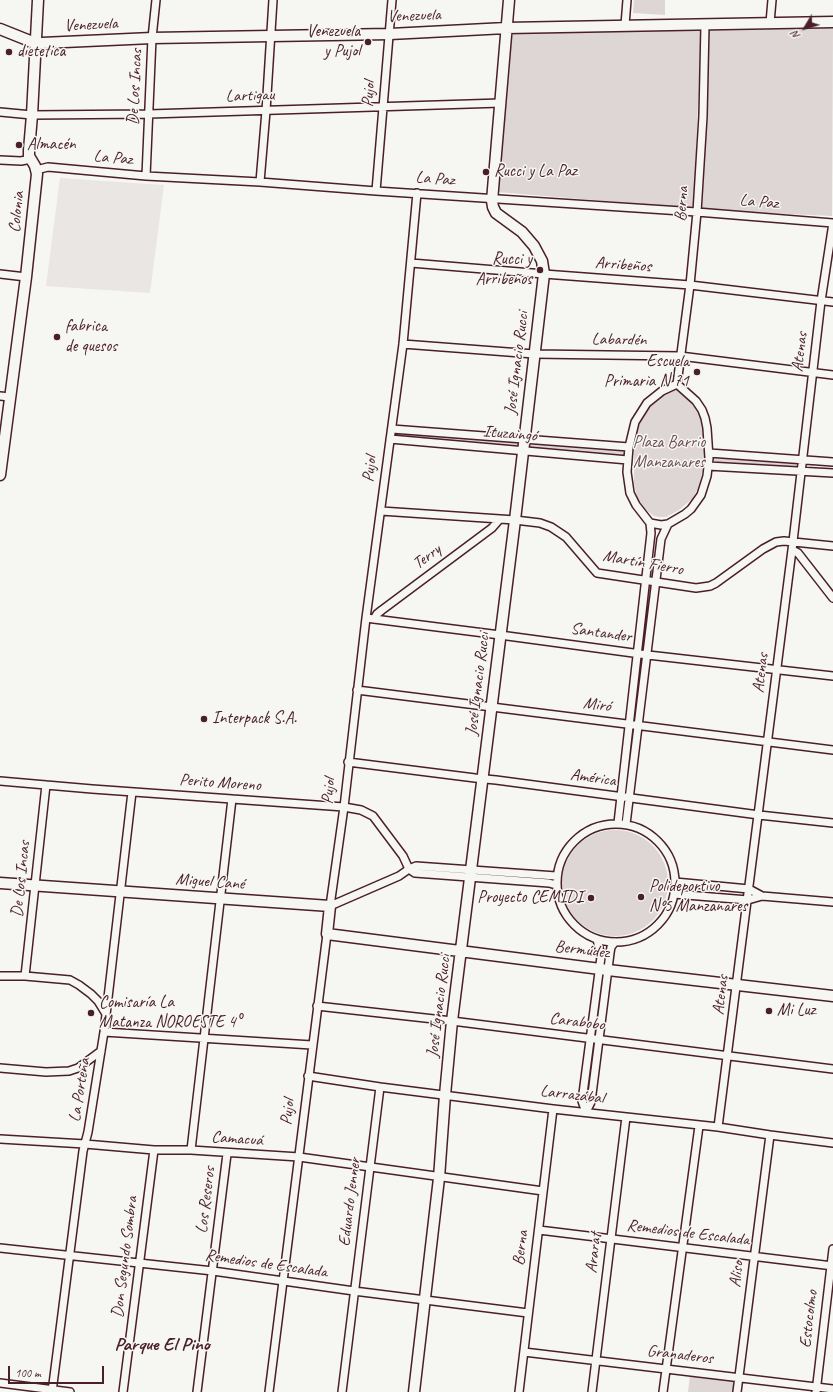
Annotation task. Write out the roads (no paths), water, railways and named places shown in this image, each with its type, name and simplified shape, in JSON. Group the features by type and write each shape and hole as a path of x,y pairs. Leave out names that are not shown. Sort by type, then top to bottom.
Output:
{"street":[{"name":"Colonia","path":"0,475 5,397 26,277 36,170 30,159 29,150 38,0"},
{"name":"De Los Incas","path":"146,176 152,38 156,0"},
{"path":"260,182 273,0"},
{"name":"Pujol","path":"376,191 392,0"},
{"name":"José Ignacio Rucci","path":"414,1392 426,1301 439,1178 452,1021 462,951 544,274 542,261 534,246 522,232 496,213 493,207 492,198 509,0"},
{"path":"626,26 627,0"},
{"path":"770,22 772,0"},
{"name":"Venezuela","path":"0,29 35,43 152,38 390,34 506,28 833,22"},
{"name":"Berna","path":"677,384 690,285 697,212 705,25"},
{"name":"Lartigau","path":"0,112 32,115 149,114 500,103"},
{"path":"0,160 21,161 30,159"},
{"name":"La Paz","path":"36,170 48,167 146,176 260,182 697,212 833,223"},
{"name":"Pujol","path":"269,1392 284,1281 308,1076 344,807 348,762 366,618 403,344 417,193"},
{"name":"Atenas","path":"718,1128 759,815 803,461 821,301 833,223"},
{"name":"Arribeños","path":"411,263 690,285 833,302"},
{"path":"0,274 26,277"},
{"name":"Labardén","path":"403,344 534,354 680,356 833,375"},
{"path":"618,823 651,533 650,523 636,505 630,493 627,472 629,447 635,422 647,403 662,391 677,384 687,392 702,410 707,428 708,466 704,485 696,502 686,514 668,524 661,525 650,523"},
{"name":"Ituzaingó","path":"392,429 629,447"},
{"name":"Ituzaingó","path":"390,439 628,460"},
{"path":"708,454 833,462"},
{"path":"708,466 833,473"},
{"name":"Martín Fierro","path":"381,511 515,520 546,525 559,532 573,544 587,564 597,573 696,588 710,586 770,545 784,541 833,546"},
{"name":"Terry","path":"374,620 377,614 492,528 499,520"},
{"path":"626,824 648,655 661,539 668,524"},
{"path":"792,550 798,553 833,598"},
{"name":"Santander","path":"366,618 648,655 833,676"},
{"name":"Miró","path":"357,690 833,750"},
{"name":"América","path":"348,762 833,824"},
{"name":"Perito Moreno","path":"0,781 344,807 361,810 373,816 403,856 409,869"},
{"name":"De Los Incas","path":"25,976 46,785"},
{"name":"La Porteña","path":"52,1391 85,1144 104,1032 132,792"},
{"path":"191,1150 232,799"},
{"path":"618,823 626,824 643,830 658,841 666,852 672,864 675,882 672,903 665,916 656,926 649,932 633,940 615,942 597,939 581,931 568,919 560,903 556,886 556,876 561,859 570,844 577,838 588,830 600,825 618,823"},
{"path":"409,869 415,874 471,873 556,876"},
{"name":"Miguel Cané","path":"0,883 330,906 399,876 409,869"},
{"path":"471,873 549,883 556,886"},
{"path":"675,882 749,889 762,896"},
{"path":"674,894 748,900 762,896 833,902"},
{"name":"Bermúdez","path":"327,934 833,996"},
{"path":"586,1112 591,1102 600,1041 604,969 597,939"},
{"path":"586,1112 582,1101 590,1039 604,969 610,950 615,942"},
{"path":"0,976 25,976 70,980 91,994 98,1001 106,1014"},
{"name":"Carabobo","path":"317,1006 452,1021 600,1041 833,1069"},
{"path":"104,1032 204,1037 312,1045"},
{"path":"0,1068 46,1072 69,1071 78,1068 101,1051"},
{"name":"Larrazábal","path":"308,1076 380,1087 833,1143"},
{"name":"Eduardo Jenner","path":"342,1392 380,1087"},
{"name":"Berna","path":"519,1392 553,1109"},
{"name":"Ararat","path":"592,1392 626,1117"},
{"path":"663,1392 699,1126"},
{"name":"Aliso","path":"737,1392 770,1135"},
{"name":"Camacuá","path":"0,1140 85,1144 154,1150 191,1150 227,1154 299,1157 439,1178 543,1191"},
{"name":"Don Segundo Sombra","path":"123,1392 154,1150"},
{"name":"Los Reseros","path":"197,1392 227,1154"},
{"name":"Remedios de Escalada","path":"539,1230 832,1266"},
{"name":"Remedios de Escalada","path":"0,1248 70,1254 213,1271 426,1301 528,1313"},
{"name":"Estocolmo","path":"816,1390 833,1249"},
{"name":"Granaderos","path":"524,1352 667,1368 816,1390 833,1389"},
{"path":"0,1383 52,1391 70,1392"}],"place":[{"name":"Venezuela y Pujol","path":"368,42"},
{"name":"dietetica","path":"9,52"},
{"name":"Almacén","path":"19,145"},
{"name":"Rucci y La Paz","path":"486,172"},
{"name":"Rucci y Arribeños","path":"540,270"},
{"name":"fabrica de quesos","path":"57,337"},
{"name":"Escuela Primaria N 71","path":"697,372"},
{"name":"Interpack S.A.","path":"204,719"},
{"name":"Polideportivo Nº5 Manzanares","path":"641,897"},
{"name":"Proyecto CEMIDI","path":"591,898"},
{"name":"Mi Luz","path":"769,1011"},
{"name":"Comisaría La Matanza NOROESTE 4°","path":"91,1013"}],"district":[{"name":"Parque El Pino","path":"162,1345"}],"park label":[{"name":"Plaza Barrio Manzanares","path":"669,453"}]}
